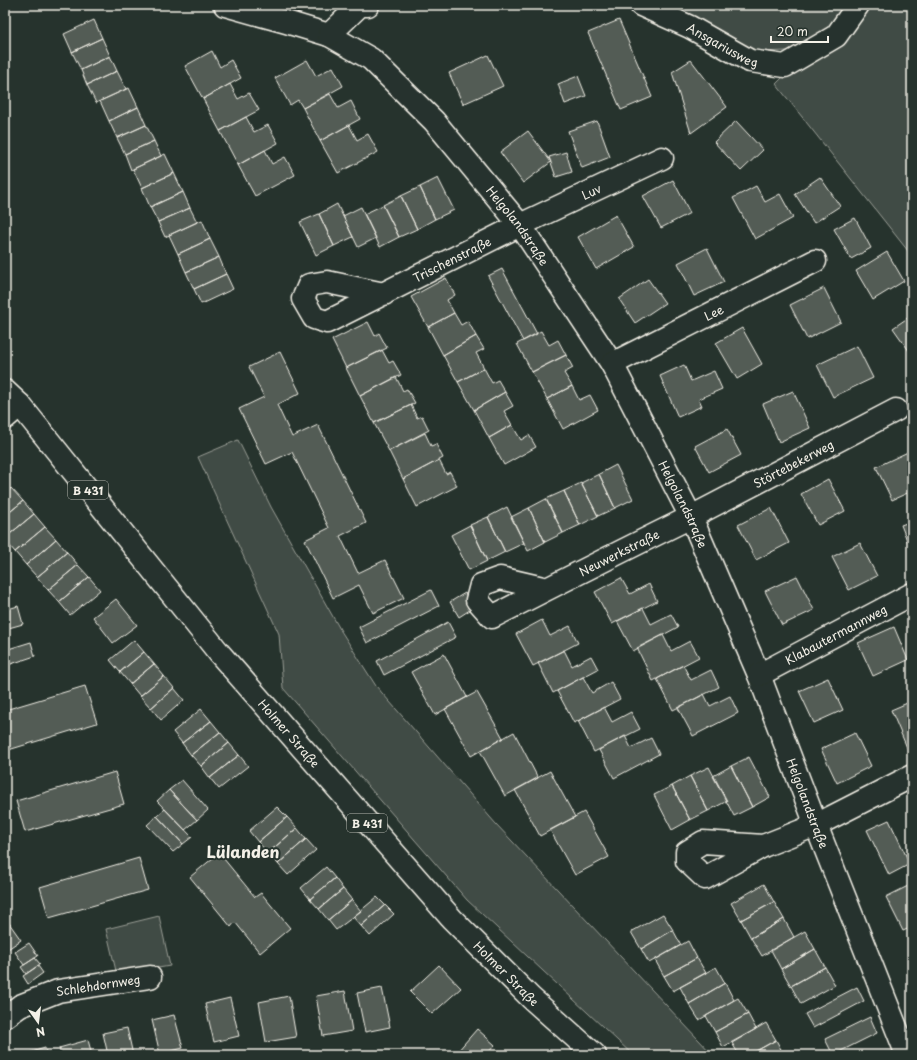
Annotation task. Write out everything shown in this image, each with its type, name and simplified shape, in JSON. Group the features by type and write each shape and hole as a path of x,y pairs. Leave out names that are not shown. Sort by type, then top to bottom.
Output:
{"street":[{"path":"225,5 329,36 360,5 368,5"},
{"name":"Ansgariusweg","path":"642,5 690,26 750,61 785,66 836,36 858,5"},
{"name":"Helgolandstraße","path":"329,36 371,59 434,121 520,225 612,364 691,516 759,675 816,825 907,1055"},
{"name":"Luv","path":"520,225 662,158"},
{"name":"Trischenstraße","path":"384,294 520,225"},
{"name":"Lee","path":"612,364 815,261"},
{"name":"Holmer Straße","path":"10,405 220,654 452,920 531,998 595,1055"},
{"name":"Störtebekerweg","path":"691,516 896,410"},
{"name":"Neuwerkstraße","path":"548,589 691,516"},
{"name":"Klabautermannweg","path":"759,675 912,594"},
{"path":"763,846 816,825 912,776"},
{"name":"Schlehdornweg","path":"5,1017 20,1006 58,991 150,977"}],"shaded area":[{"path":"658,5 851,5 840,22 814,41 787,51 755,52"},
{"path":"867,5 912,5 912,256 776,84 797,63"},
{"path":"238,440 271,507 341,631 376,686 496,824 713,1055 633,1055 467,900 283,688 279,634 198,457"},
{"path":"159,916 170,966 117,975 106,929"}],"building":[{"path":"94,20 102,38 72,52 64,34"},
{"path":"619,20 652,97 621,110 588,33"},
{"path":"102,38 110,56 81,70 72,52"},
{"path":"212,51 220,67 231,60 241,78 203,99 185,66"},
{"path":"488,55 503,86 463,104 449,73"},
{"path":"110,56 117,71 87,85 81,70"},
{"path":"307,60 316,76 333,67 343,86 303,108 298,100 290,105 275,78"},
{"path":"691,60 727,107 691,133 672,72"},
{"path":"117,71 126,89 96,103 87,85"},
{"path":"578,76 586,96 565,104 558,84"},
{"path":"230,84 238,99 249,93 259,110 220,131 203,99"},
{"path":"129,88 138,107 109,121 100,101"},
{"path":"330,94 338,108 351,101 360,119 320,141 303,108"},
{"path":"138,107 146,125 117,138 109,121"},
{"path":"246,117 254,132 268,125 278,143 238,165 220,131"},
{"path":"597,121 610,157 582,168 568,131"},
{"path":"736,121 763,150 741,171 714,142"},
{"path":"146,125 154,141 125,154 117,138"},
{"path":"349,125 357,140 368,134 378,152 338,173 320,141"},
{"path":"528,131 551,162 523,183 500,152"},
{"path":"154,141 161,156 131,170 125,154"},
{"path":"265,150 272,164 285,157 295,175 255,196 238,165"},
{"path":"566,152 572,172 556,177 549,157"},
{"path":"165,154 174,173 142,188 133,169"},
{"path":"174,173 183,192 150,207 142,188"},
{"path":"820,177 840,206 814,223 795,194"},
{"path":"438,178 454,210 435,219 420,187"},
{"path":"673,180 690,213 661,228 643,196"},
{"path":"756,186 765,202 780,194 793,218 755,239 733,198"},
{"path":"420,187 435,219 417,229 401,196"},
{"path":"183,192 190,208 158,222 150,207"},
{"path":"401,196 417,229 399,237 383,205"},
{"path":"337,204 353,237 334,246 319,214"},
{"path":"383,205 399,237 380,247 364,214"},
{"path":"361,207 376,238 358,247 343,216"},
{"path":"190,208 197,222 165,237 158,222"},
{"path":"319,214 334,246 316,255 300,222"},
{"path":"616,215 634,247 596,269 578,237"},
{"path":"855,218 871,248 851,259 834,229"},
{"path":"202,220 210,239 178,254 169,235"},
{"path":"210,239 219,257 186,272 178,254"},
{"path":"707,248 724,282 694,296 678,263"},
{"path":"887,252 904,281 873,300 856,271"},
{"path":"219,257 226,274 194,289 186,272"},
{"path":"502,269 537,334 523,341 488,276"},
{"path":"226,274 233,289 201,304 194,289"},
{"path":"446,278 455,295 447,300 454,313 428,327 411,297"},
{"path":"648,279 665,303 635,323 619,299"},
{"path":"824,288 841,322 807,339 790,305"},
{"path":"454,313 461,325 468,321 476,336 443,355 428,327"},
{"path":"912,315 912,355 893,328"},
{"path":"368,322 375,336 379,333 387,348 346,368 332,340"},
{"path":"742,328 762,364 737,379 716,343"},
{"path":"541,331 549,345 558,340 566,355 532,372 517,344"},
{"path":"476,336 484,349 476,353 484,368 458,382 443,355"},
{"path":"857,346 873,378 833,397 817,365"},
{"path":"382,350 389,363 393,361 401,375 360,396 346,368"},
{"path":"280,352 300,393 277,405 292,437 318,425 366,523 340,536 358,573 385,560 404,598 373,613 359,585 333,598 305,540 329,528 292,452 266,464 239,409 264,397 249,367"},
{"path":"566,355 573,368 564,373 572,386 547,399 532,372"},
{"path":"684,365 691,381 714,371 722,389 699,399 702,406 678,417 660,376"},
{"path":"484,368 492,383 498,380 505,392 474,410 458,382"},
{"path":"396,377 403,391 407,389 415,403 374,423 360,396"},
{"path":"572,386 579,400 590,395 598,410 563,429 547,399"},
{"path":"793,391 810,428 779,442 763,404"},
{"path":"505,392 513,406 504,411 512,425 489,438 474,410"},
{"path":"411,405 417,418 422,416 429,430 389,451 374,423"},
{"path":"512,425 521,440 529,435 536,447 504,465 489,438"},
{"path":"727,429 741,455 709,472 695,446"},
{"path":"425,433 431,446 436,444 443,458 403,479 389,451"},
{"path":"910,451 912,455 912,491 892,500 876,467"},
{"path":"439,460 446,474 450,472 457,486 417,507 403,479"},
{"path":"616,465 633,499 615,508 599,474"},
{"path":"599,474 615,508 598,516 581,483"},
{"path":"828,479 845,511 818,525 801,494"},
{"path":"581,483 598,516 580,525 564,491"},
{"path":"11,488 23,501 5,516 5,494"},
{"path":"564,491 580,525 563,533 546,499"},
{"path":"546,499 563,533 545,542 529,508"},
{"path":"23,501 34,514 5,538 5,516"},
{"path":"507,507 524,543 505,552 488,517"},
{"path":"529,508 545,542 528,551 511,517"},
{"path":"771,508 789,543 756,560 738,525"},
{"path":"34,514 45,527 15,552 5,538"},
{"path":"488,517 505,552 487,561 470,525"},
{"path":"912,521 912,553 901,525"},
{"path":"470,525 487,561 469,570 451,535"},
{"path":"45,527 56,539 26,565 15,552"},
{"path":"56,539 67,552 37,577 26,565"},
{"path":"860,543 877,576 849,590 832,557"},
{"path":"67,552 78,565 48,590 37,577"},
{"path":"78,565 89,577 59,602 48,590"},
{"path":"797,576 814,610 782,625 765,591"},
{"path":"89,577 100,590 70,615 59,602"},
{"path":"621,578 630,594 649,584 657,601 612,624 595,592"},
{"path":"431,590 439,606 367,643 359,627"},
{"path":"465,593 473,608 459,617 450,602"},
{"path":"116,599 137,625 113,643 93,617"},
{"path":"18,606 23,624 5,629 5,610"},
{"path":"643,608 651,624 671,614 678,627 633,651 617,621"},
{"path":"542,620 550,636 570,626 578,643 533,666 516,634"},
{"path":"448,622 456,637 384,675 377,661"},
{"path":"894,627 908,660 873,676 858,643"},
{"path":"663,635 671,651 690,641 699,657 653,681 637,648"},
{"path":"134,640 144,652 120,672 110,660"},
{"path":"31,642 35,656 5,666 5,650"},
{"path":"564,650 572,666 591,656 598,669 553,693 538,663"},
{"path":"144,652 154,664 130,684 120,672"},
{"path":"444,654 467,697 435,715 411,672"},
{"path":"154,664 164,676 140,696 130,684"},
{"path":"683,665 691,680 711,670 719,687 673,710 657,679"},
{"path":"164,676 174,688 151,708 140,696"},
{"path":"583,677 592,693 611,682 620,699 574,723 557,691"},
{"path":"828,678 843,710 814,723 799,691"},
{"path":"85,686 97,723 5,751 5,710"},
{"path":"174,688 184,700 161,720 151,708"},
{"path":"477,692 503,738 471,756 445,709"},
{"path":"704,694 710,706 730,696 738,713 693,736 678,708"},
{"path":"912,701 912,749 908,750 891,710"},
{"path":"604,707 612,722 631,712 640,729 594,752 578,721"},
{"path":"201,709 211,721 182,743 173,732"},
{"path":"211,721 220,732 191,755 182,743"},
{"path":"220,732 229,743 201,766 191,755"},
{"path":"514,732 538,778 505,796 480,751"},
{"path":"855,733 871,766 837,783 821,749"},
{"path":"625,736 631,748 651,738 659,754 614,778 599,750"},
{"path":"229,743 239,755 210,778 201,766"},
{"path":"239,755 248,766 219,789 210,778"},
{"path":"749,757 770,797 752,807 731,766"},
{"path":"731,766 752,807 734,816 713,776"},
{"path":"709,767 727,801 708,811 690,776"},
{"path":"550,771 575,817 540,836 515,790"},
{"path":"115,772 124,804 25,832 16,801"},
{"path":"690,776 708,811 690,820 672,786"},
{"path":"182,780 208,810 197,820 169,790"},
{"path":"672,786 690,820 672,830 654,795"},
{"path":"169,790 197,820 185,830 157,801"},
{"path":"277,807 287,817 258,842 249,831"},
{"path":"165,809 192,837 183,844 157,816"},
{"path":"584,812 609,857 575,875 550,830"},
{"path":"157,816 183,844 173,852 147,825"},
{"path":"287,817 297,828 268,853 258,842"},
{"path":"889,820 910,864 889,875 867,830"},
{"path":"297,828 306,839 278,864 268,853"},
{"path":"306,839 316,850 288,875 278,864"},
{"path":"219,853 255,897 261,893 290,928 260,953 235,922 231,927 190,877"},
{"path":"139,858 148,890 49,918 40,887"},
{"path":"326,867 335,878 310,899 301,888"},
{"path":"335,878 343,889 319,909 310,899"},
{"path":"764,884 774,902 741,920 731,903"},
{"path":"912,884 912,927 903,931 886,897"},
{"path":"343,889 352,900 328,920 319,909"},
{"path":"377,897 385,905 361,926 353,917"},
{"path":"352,900 361,911 336,930 328,920"},
{"path":"774,902 784,919 751,938 741,920"},
{"path":"385,905 394,914 370,936 361,926"},
{"path":"663,914 673,930 641,949 631,932"},
{"path":"784,919 794,937 762,956 751,938"},
{"path":"9,923 21,940 5,951 5,926"},
{"path":"673,930 681,945 649,963 641,949"},
{"path":"805,931 815,949 781,969 771,950"},
{"path":"688,941 697,958 664,976 655,960"},
{"path":"29,943 38,956 24,965 15,952"},
{"path":"815,949 825,967 791,986 781,969"},
{"path":"35,958 40,964 26,974 21,967"},
{"path":"697,958 706,973 673,991 664,976"},
{"path":"439,965 461,988 432,1014 410,992"},
{"path":"38,966 43,973 28,984 23,976"},
{"path":"716,967 725,983 689,1004 680,987"},
{"path":"825,967 835,985 801,1004 791,986"},
{"path":"725,983 734,1000 699,1020 689,1004"},
{"path":"857,987 864,1001 813,1028 805,1014"},
{"path":"382,988 390,1027 365,1032 357,993"},
{"path":"345,991 352,1031 323,1036 316,996"},
{"path":"289,996 296,1037 266,1042 259,1002"},
{"path":"230,998 239,1036 214,1042 205,1004"},
{"path":"738,998 748,1014 715,1032 706,1016"},
{"path":"748,1014 756,1029 723,1047 715,1032"},
{"path":"174,1015 183,1048 160,1054 152,1020"},
{"path":"870,1017 877,1033 833,1055 825,1039"},
{"path":"766,1023 776,1040 749,1055 739,1055 732,1043"},
{"path":"127,1028 133,1055 108,1055 103,1033"},
{"path":"477,1029 495,1045 486,1055 461,1055 457,1052"},
{"path":"88,1040 92,1055 61,1055 59,1048"},
{"path":"776,1040 784,1055 749,1055"},
{"path":"45,1048 47,1055 21,1055"}],"district":[{"name":"Lülanden","path":"243,851"}]}
